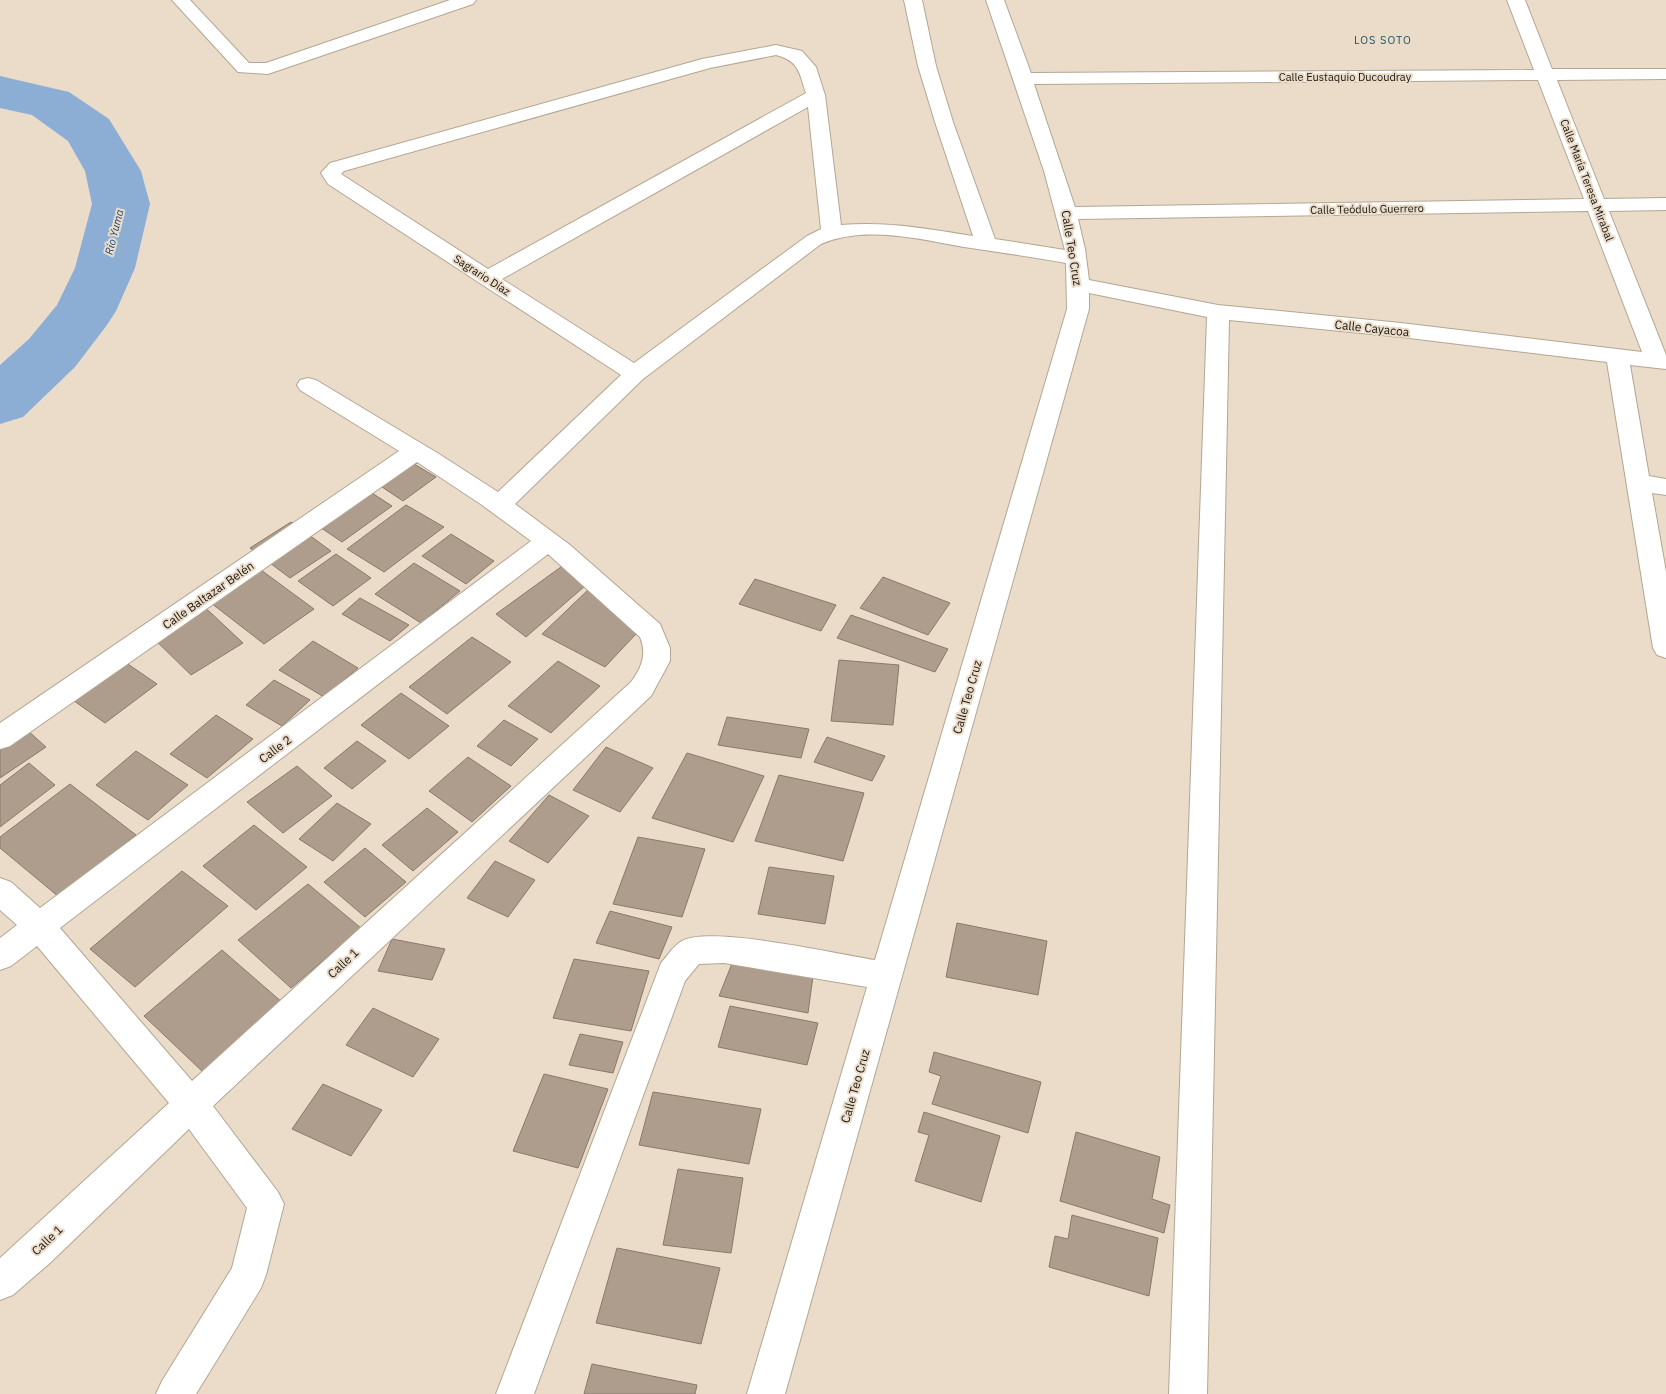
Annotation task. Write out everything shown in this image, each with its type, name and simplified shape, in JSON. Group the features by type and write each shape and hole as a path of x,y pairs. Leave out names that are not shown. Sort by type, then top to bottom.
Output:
{"street":[{"path":"181,0 244,68 256,69 268,69 467,0"},
{"path":"913,0 927,66 986,242"},
{"name":"Calle Teo Cruz","path":"766,1394 1078,308 1080,285 1068,213 1024,79 995,0"},
{"name":"Calle María Teresa Mirabal","path":"1516,0 1596,205 1661,362"},
{"name":"Sagrario Díaz","path":"635,374 335,180 330,173 337,167 717,61 776,50 796,55 807,67 816,95"},
{"name":"Calle Eustaquio Ducoudray","path":"1024,79 1666,74"},
{"path":"488,278 816,95 832,232"},
{"name":"Calle Teódulo Guerrero","path":"1068,213 1666,204"},
{"path":"499,505 635,374 814,240 832,232 864,228 899,230 986,242 1076,258"},
{"name":"Calle Cayacoa","path":"1080,285 1218,312 1401,330 1661,362"},
{"path":"1188,1394 1218,312"},
{"path":"1617,357 1666,648"},
{"path":"308,385 416,451 499,505 548,541"},
{"name":"Calle Baltazar Belén","path":"0,738 416,451"},
{"path":"1637,482 1666,487"},
{"name":"Calle 1","path":"0,1282 38,1249 191,1104 640,689 652,673 657,659 657,644 651,631 548,541"},
{"name":"Calle 2","path":"0,956 548,541"},
{"path":"0,891 40,926 191,1104 266,1204 248,1275 175,1394"},
{"path":"515,1394 672,973 691,950 724,949 886,976"}],"building":[{"path":"409,461 436,477 403,501 376,483"},
{"path":"355,482 392,506 342,542 305,517"},
{"path":"406,505 444,527 384,572 347,549"},
{"path":"291,522 331,551 290,578 250,548"},
{"path":"451,534 494,561 466,584 422,556"},
{"path":"336,554 371,578 333,606 298,581"},
{"path":"414,563 460,591 421,623 375,594"},
{"path":"565,564 585,586 526,637 496,614"},
{"path":"261,570 314,609 264,644 211,603"},
{"path":"883,577 950,603 928,635 860,608"},
{"path":"755,579 836,605 821,631 739,604"},
{"path":"590,588 651,618 605,667 542,634"},
{"path":"360,598 409,625 390,641 342,614"},
{"path":"196,599 243,643 191,675 145,630"},
{"path":"851,615 948,649 935,672 837,638"},
{"path":"472,637 511,662 447,714 409,687"},
{"path":"313,641 358,668 324,697 279,670"},
{"path":"122,660 157,684 105,723 70,698"},
{"path":"839,660 899,665 893,725 831,721"},
{"path":"558,661 600,686 551,733 508,706"},
{"path":"274,680 310,700 282,726 246,705"},
{"path":"401,693 449,726 409,759 361,725"},
{"path":"216,715 253,739 207,778 170,754"},
{"path":"727,717 809,729 801,758 718,745"},
{"path":"504,720 538,739 511,766 477,746"},
{"path":"17,721 46,747 0,778 0,733"},
{"path":"827,737 885,756 872,781 814,762"},
{"path":"357,741 386,761 352,789 324,768"},
{"path":"606,747 653,768 620,812 573,790"},
{"path":"136,751 188,785 148,820 96,785"},
{"path":"687,753 764,776 733,842 652,818"},
{"path":"468,757 511,786 472,822 429,791"},
{"path":"29,763 55,785 0,827 0,785"},
{"path":"297,766 332,796 283,833 247,802"},
{"path":"779,775 864,793 843,861 755,841"},
{"path":"70,784 136,835 59,897 0,848 0,837"},
{"path":"549,795 589,816 548,863 509,841"},
{"path":"337,803 371,824 333,861 299,839"},
{"path":"427,808 458,832 413,871 382,845"},
{"path":"254,825 307,867 256,910 203,866"},
{"path":"638,837 705,849 682,917 613,904"},
{"path":"365,848 406,882 365,917 324,882"},
{"path":"495,861 535,880 508,917 467,898"},
{"path":"769,867 834,876 825,924 758,914"},
{"path":"182,871 228,906 135,987 90,949"},
{"path":"308,884 361,928 291,988 238,940"},
{"path":"610,911 672,927 659,959 596,943"},
{"path":"957,923 1047,941 1038,995 946,977"},
{"path":"392,939 445,949 432,980 378,971"},
{"path":"222,950 283,1003 204,1073 144,1016"},
{"path":"574,959 649,971 631,1031 553,1018"},
{"path":"733,961 813,976 808,1013 719,996"},
{"path":"730,1006 818,1023 807,1065 718,1047"},
{"path":"373,1008 439,1039 413,1077 346,1045"},
{"path":"580,1034 623,1042 613,1073 569,1065"},
{"path":"934,1052 1041,1082 1028,1133 932,1104 941,1076 929,1072"},
{"path":"544,1074 608,1089 578,1168 513,1151"},
{"path":"323,1084 382,1110 351,1156 292,1129"},
{"path":"653,1092 761,1109 749,1164 639,1145"},
{"path":"924,1112 1000,1136 981,1202 915,1181 929,1135 918,1132"},
{"path":"1076,1132 1160,1157 1152,1199 1170,1205 1164,1233 1060,1201"},
{"path":"678,1169 743,1178 731,1253 663,1245"},
{"path":"1072,1215 1158,1238 1149,1296 1049,1267 1055,1236 1068,1239"},
{"path":"617,1248 720,1268 701,1344 596,1323"},
{"path":"592,1364 697,1385 695,1394 584,1394"}],"waterway":[{"name":"Río Yuma","path":"0,92 50,103 90,131 113,171 121,204 105,268 85,311 52,353 0,402"}],"district":[{"name":"LOS SOTO","path":"1383,40"}]}
